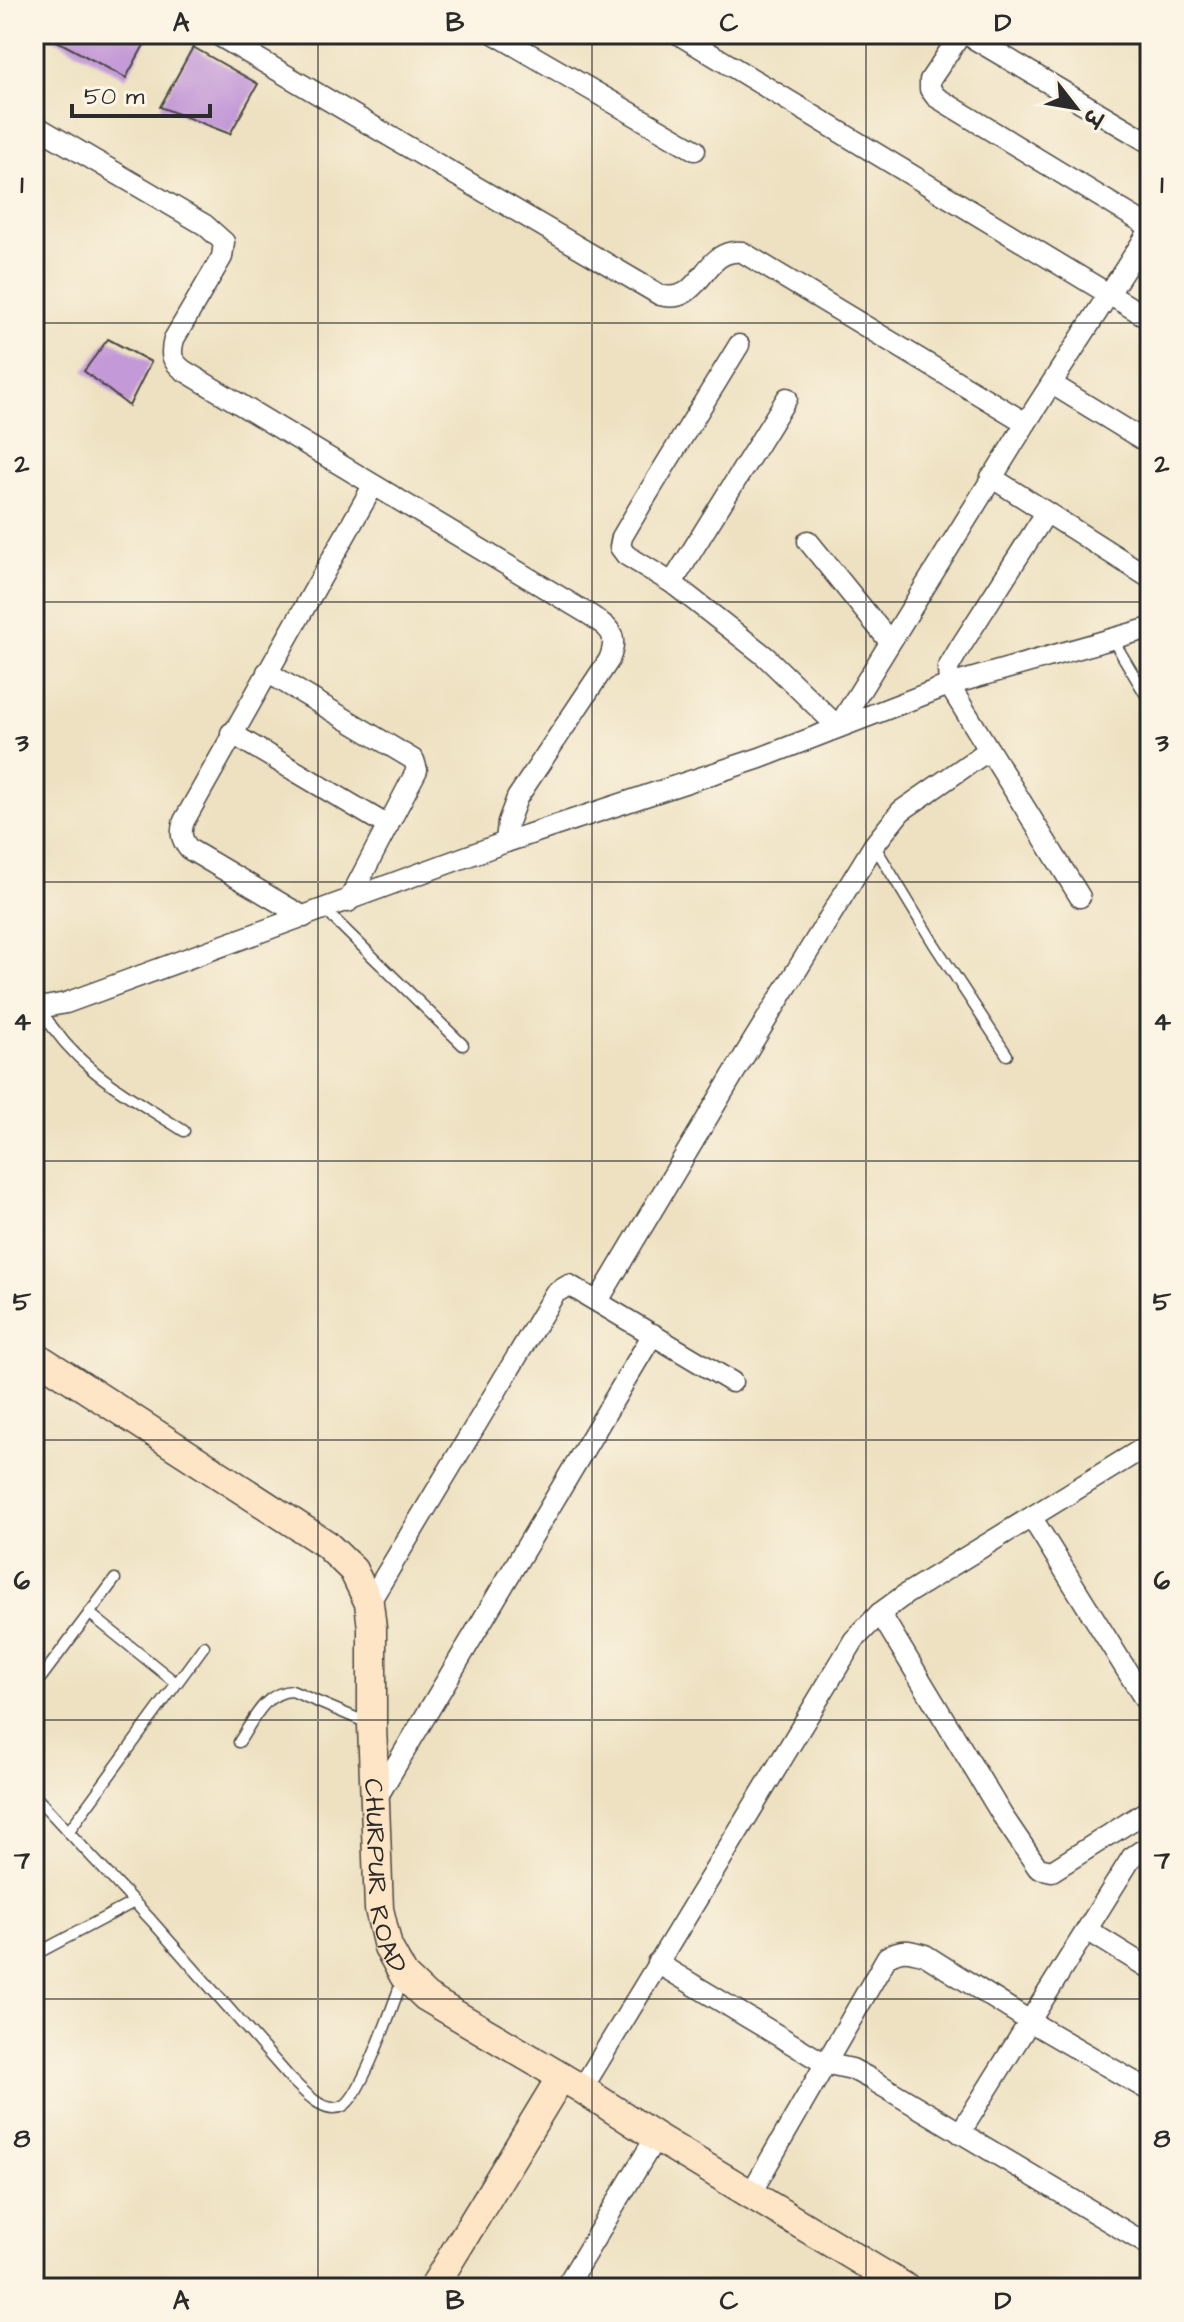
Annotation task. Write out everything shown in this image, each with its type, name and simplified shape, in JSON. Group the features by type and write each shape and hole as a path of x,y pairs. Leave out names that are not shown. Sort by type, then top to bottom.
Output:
{"street":[{"path":"216,34 660,295 673,299 684,296 720,256 731,250 742,252 1026,423"},
{"path":"495,34 695,150"},
{"path":"678,34 1150,319"},
{"path":"838,727 991,477 1150,228 936,97 930,89 930,80 964,34 1150,143"},
{"path":"34,125 205,225 224,242 222,257 174,339 172,361 373,486 590,615 606,625 613,634 614,647 609,660 517,798 508,822 506,842"},
{"path":"739,345 622,537 620,547 626,555 672,583 765,656 838,727"},
{"path":"1052,384 1150,444"},
{"path":"672,583 787,398"},
{"path":"991,477 1150,578"},
{"path":"304,917 189,849 182,841 181,832 231,733 373,486"},
{"path":"1046,513 948,668 949,685 1080,897"},
{"path":"808,541 890,642"},
{"path":"38,1010 66,1003 348,902 506,842 760,758 949,685 1150,628"},
{"path":"267,672 414,760 417,770 348,902"},
{"path":"231,733 388,826"},
{"path":"598,1301 874,845 901,811 989,750"},
{"path":"369,1603 555,1293 569,1285 732,1382"},
{"path":"376,1799 653,1334"},
{"name":"CHURPUR ROAD","path":"34,1355 326,1544 353,1570 369,1603 372,1628 372,1725 379,1909 388,1947 404,1976 426,1997 906,2288"},
{"path":"433,2288 657,1963 854,1640 880,1613 906,1594 1150,1444"},
{"path":"1032,1518 1150,1708"},
{"path":"880,1613 1002,1815 1038,1868 1052,1871 1150,1809"},
{"path":"960,2133 1132,1857 1141,1851 1150,1851"},
{"path":"1087,1930 1150,1969"},
{"path":"751,2193 887,1957 898,1950 925,1955 1031,2022 1150,2091"},
{"path":"657,1963 824,2063 852,2069 869,2078 1150,2246"},
{"path":"565,2288 656,2137"}],"lane":[{"path":"1113,640 1150,702"},
{"path":"874,845 1007,1055"},
{"path":"325,910 463,1045"},
{"path":"38,1010 70,1052 94,1072 184,1131"},
{"path":"34,1687 115,1579"},
{"path":"89,1613 176,1683"},
{"path":"68,1832 204,1646"},
{"path":"239,1742 266,1702 279,1692 292,1691 372,1725"},
{"path":"34,1795 291,2079 313,2099 328,2107 342,2106 353,2097 404,1976"},
{"path":"34,1955 134,1902"}],"building":[{"path":"44,34 150,34 126,78"},
{"path":"193,47 258,84 230,134 160,107"},
{"path":"108,339 151,362 129,406 84,371"}]}
